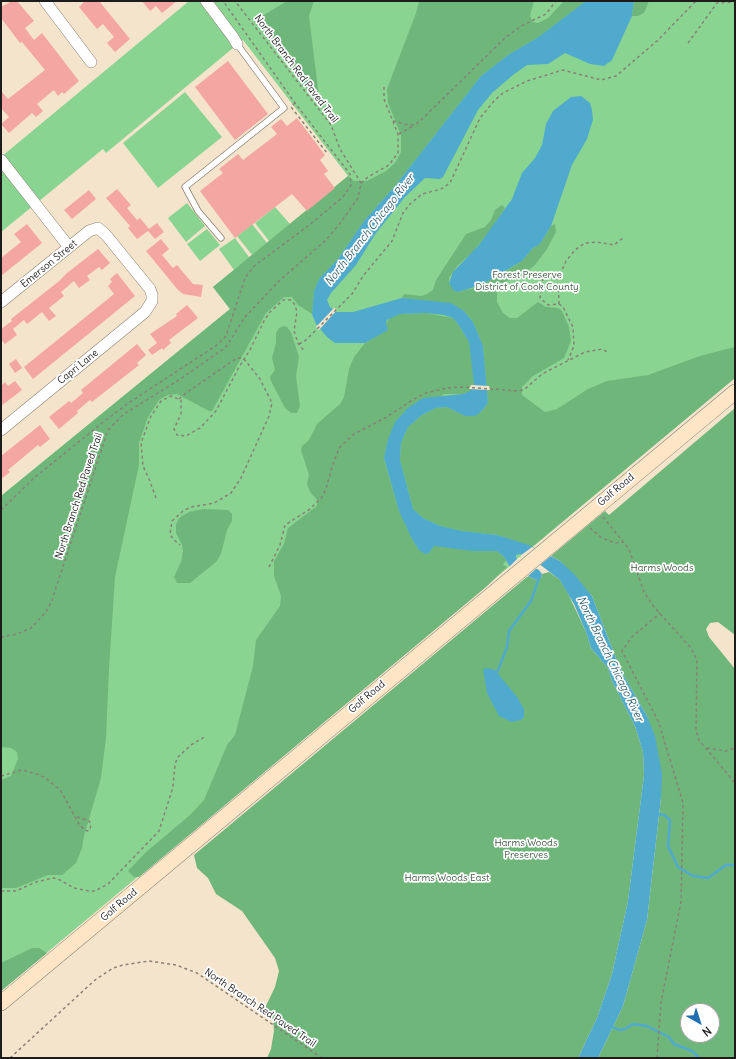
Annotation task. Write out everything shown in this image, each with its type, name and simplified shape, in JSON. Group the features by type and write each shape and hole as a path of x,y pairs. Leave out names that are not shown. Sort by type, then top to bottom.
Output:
{"main road":[{"name":"Golf Road","path":"1,1003 542,551 735,392"}],"street":[{"path":"44,1 91,62"},
{"path":"206,1 237,44"},
{"path":"1,160 69,247"},
{"name":"Emerson Street","path":"1,302 69,247 90,231 98,228 106,234 150,289 152,301"},
{"name":"Capri Lane","path":"1,430 145,312 152,301"}],"lane":[{"path":"221,238 198,211 185,188 284,108 237,44"}],"path":[{"path":"1,510 34,478 102,422 217,345 226,336 245,278 254,266 308,226 349,190 351,185 350,174 295,103 222,1"},
{"name":"North Branch Red Paved Trail","path":"1,637 17,634 31,628 46,612 52,600 108,430 124,414 182,378 226,347 245,317 280,280 312,253 341,222 358,198 361,183 340,149 331,125 235,1"},
{"path":"398,134 414,125 429,113 506,37 523,25 546,14 556,1"},
{"path":"299,344 317,329 338,306 352,294 363,276 392,241 403,214 410,204 422,194 441,189 450,183 480,118 486,109 503,93 527,81 563,70 601,80 616,76 657,41 696,1"},
{"path":"688,43 717,3 735,2"},
{"path":"361,183 368,177 389,165 398,153 398,134 384,99 384,86"},
{"path":"295,103 291,107 327,153"},
{"path":"393,121 414,125"},
{"path":"568,361 574,346 575,338 569,316 559,304 558,279 566,261 575,250 585,243 597,242 614,245 623,238"},
{"path":"541,272 543,282 540,298 548,305 559,304"},
{"path":"156,498 143,466 141,443 156,407 171,396 179,399 181,400 182,409 174,432 180,437 186,436 200,428 216,411 270,312 283,300 291,300 295,305 297,312 294,331 299,344 304,351"},
{"path":"269,567 280,545 285,525 310,509 322,497 326,489 335,456 339,448 347,439 426,393 447,388 463,387 492,388 518,392 525,389 542,374 592,350 602,349 609,353"},
{"path":"179,399 237,358 244,359 267,390 272,403 272,408 241,478 231,493 214,503 191,507 183,511 172,521 170,534 180,545"},
{"path":"595,507 629,549 644,592 660,613 691,648 697,660 696,730 699,740 735,783"},
{"path":"590,527 602,538 615,543 624,542"},
{"path":"657,1058 661,1002 681,902 683,803 659,723 622,651 632,637 660,613"},
{"path":"1,891 16,891 36,882 53,878 58,879 74,888 89,891 100,889 108,884 159,831 173,787 175,764 178,757 191,744 206,736"},
{"path":"706,748 726,751 735,748"},
{"path":"1,776 22,770 40,775 61,791 75,816 84,830 90,830 91,824 89,821 75,816"},
{"name":"North Branch Red Paved Trail","path":"10,1058 94,980 114,968 149,961 176,965 197,974 322,1058"}],"green space":[{"path":"189,1 201,1 231,41 233,48 106,153 103,149 1,232 1,157"},
{"name":"Forest Preserve District of Cook County","path":"210,1 735,1 735,378 1,991 1,496 230,309 213,287 234,270 219,249 235,238 249,257 252,255 237,236 252,224 267,243 269,241 255,223 275,207 290,224 348,176 243,40 240,42"},
{"path":"287,1 314,1 309,16 320,105 254,21"},
{"path":"419,1 534,1 530,16 533,22 538,23 548,18 564,1 586,1 537,38 508,55 481,76 395,186 364,221 338,259 319,279 314,291 312,314 298,305 292,297 284,297 266,313 212,411 209,411 177,394 168,395 159,400 148,417 139,443 139,465 115,577 106,738 101,778 84,836 82,848 76,863 62,875 48,875 16,888 1,888 1,780 11,776 18,759 17,752 11,748 1,747 1,496 230,309 213,287 348,176 354,181 367,181 386,171 395,163 401,152 401,135 388,103 387,89 416,13"},
{"path":"634,1 649,1 644,13 638,16 632,16"},
{"path":"185,92 222,137 158,188 123,143"},
{"path":"187,203 205,226 186,242 168,218"},
{"path":"502,205 505,208 495,224 473,252 458,265 449,278 449,283 458,292 475,288 522,261 533,248 540,244 551,226 555,224 556,232 547,249 535,265 521,276 502,283 497,290 497,302 503,313 510,318 517,318 538,302 546,307 558,308 562,311 569,327 571,341 564,358 533,376 522,387 522,395 545,412 557,409 588,389 607,381 648,375 700,356 735,347 735,378 532,547 497,535 462,531 440,526 423,518 413,509 400,460 401,443 408,427 422,415 436,408 447,407 465,416 474,416 482,411 488,403 483,346 473,322 464,311 437,302 402,298 404,294 421,296 433,290 436,280 466,234 485,227 491,220 495,210"},
{"path":"207,229 220,245 200,261 187,244"},
{"path":"426,313 453,318 458,324 469,342 475,381 470,392 463,394 444,394 388,439 384,459 399,511 419,550 429,553 434,546 442,546 497,551 506,560 503,565 507,567 486,587 139,877 134,877 128,871 145,853 190,815 204,800 227,745 235,735 253,666 256,640 280,606 281,596 274,576 274,561 284,544 288,528 317,506 317,500 310,492 307,484 309,475 301,450 302,446 309,440 317,424 340,404 344,397 349,369 354,357 365,343 387,330 386,323 390,318 400,314"},
{"path":"284,326 291,332 299,357 296,376 300,406 297,413 291,413 285,408 270,377 275,370 272,358 276,343 276,333 279,328"},
{"name":"Harms Woods","path":"735,408 735,635 718,622 710,623 706,629 709,637 735,669 735,1058 598,1058 623,1006 647,920 661,798 647,716 620,669 592,596 560,561 551,556 605,511 609,515"},
{"path":"203,509 228,510 232,514 232,521 227,530 221,554 216,562 190,583 177,583 174,577 181,562 183,551 182,545 176,533 176,525 179,518 189,512"},
{"name":"Harms Woods East","path":"549,572 560,580 566,589 586,632 591,648 608,668 612,681 635,726 643,752 644,775 628,901 612,974 597,1018 578,1058 267,1058 271,1049 274,1031 273,1020 264,1010 275,987 279,971 275,958 242,911 216,894 208,878 197,868 194,855 528,576 536,580 541,578 542,574"},
{"path":"32,948 39,948 47,953 1,991 1,963"}],"water":[{"name":"North Branch Chicago River","path":"586,1 634,1 632,16 612,60 604,66 590,64 565,53 548,64 527,65 513,75 492,93 478,110 443,177 440,179 425,178 405,197 376,233 356,265 331,293 327,300 330,307 336,312 353,312 402,298 451,303 464,311 473,322 483,346 488,403 482,411 475,416 465,416 447,407 436,408 422,415 408,427 401,443 400,460 413,509 423,518 440,526 462,531 497,535 529,545 560,561 574,574 592,596 620,669 647,716 655,736 662,774 661,798 647,920 623,1006 598,1058 578,1058 597,1018 612,974 628,901 644,775 643,752 635,726 612,681 608,668 591,648 574,604 560,580 542,566 520,554 516,555 516,558 539,570 542,574 541,578 536,580 510,567 504,557 497,551 473,551 434,546 429,553 425,554 419,550 412,539 399,511 384,458 388,439 395,422 408,408 423,398 463,394 470,391 474,384 469,342 458,324 453,318 444,315 426,313 400,314 387,320 386,323 388,330 365,343 335,343 327,337 316,324 312,314 314,291 319,279 338,259 364,221 395,186 481,76 508,55 537,38"},
{"path":"581,96 590,103 593,120 587,139 572,165 551,226 540,244 533,248 522,261 483,284 458,292 453,290 449,283 453,272 479,245 512,199 522,173 535,158 542,145 546,124 553,111 571,97"},
{"path":"488,668 495,670 517,697 524,709 524,717 521,720 511,722 499,716 487,693 483,669"}],"pier":[{"path":"334,308 337,310 319,330 316,327"},
{"path":"471,385 489,386 490,390 469,389"},
{"path":"532,547 551,556 539,566 520,556"},
{"path":"519,557 538,567 527,577 508,568"}],"building":[{"path":"12,1 17,1 34,21 25,28 34,40 42,33 79,81 64,94 62,92 58,96 54,90 37,104 43,111 36,117 32,113 9,133 1,124 9,117 1,108 1,91 8,99 45,70 22,42 20,43 1,18 1,7"},
{"path":"85,1 99,1 130,39 115,52 107,43 114,37 103,24 97,29 79,7"},
{"path":"142,1 177,1 162,13 156,6 150,11"},
{"path":"228,61 268,114 235,140 195,87"},
{"path":"297,118 325,155 320,160 328,171 324,174 335,188 307,211 292,194 235,238 200,191 223,173 219,169 238,154 243,160 277,134 271,127 281,119 287,126"},
{"path":"117,189 131,205 127,208 137,220 140,218 149,229 157,223 164,232 155,239 148,231 137,239 128,228 130,226 106,198"},
{"path":"89,190 96,199 72,219 64,210"},
{"path":"27,224 42,243 1,276 1,258 21,242 14,234"},
{"path":"161,239 169,249 162,255 173,268 177,265 193,284 203,285 201,297 183,294 178,290 146,251"},
{"path":"98,249 110,263 102,270 99,267 87,276 90,280 79,288 74,281 61,292 64,296 49,308 56,316 49,321 42,312 27,324 24,320 13,329 17,335 5,344 1,339 1,329 12,321 11,319"},
{"path":"117,273 135,296 33,379 24,367 114,294 108,286 112,282 110,279"},
{"path":"187,305 198,318 169,340 171,343 163,350 162,348 152,355 148,350 157,343 150,334 177,316 176,314"},
{"path":"137,344 146,355 137,363 139,365 92,402 90,400 77,411 78,413 59,429 49,417 69,401 71,403 83,393 81,390"},
{"path":"16,359 22,368 15,373 9,364"},
{"path":"15,381 22,390 1,406 1,386 5,382 8,386"},
{"path":"40,425 50,439 40,447 38,445 8,470 10,472 1,479 1,456"}],"waterway":[{"path":"497,673 507,647 509,631 531,601 539,578"},
{"path":"658,814 664,815 670,820 668,846 678,867 693,876 708,878 726,865 735,865"},
{"path":"611,1026 619,1030 625,1029 633,1024 647,1026 669,1037 674,1044 692,1051 699,1058"}],"park label":[{"name":"Harms Woods Preserves","path":"526,848"}]}
